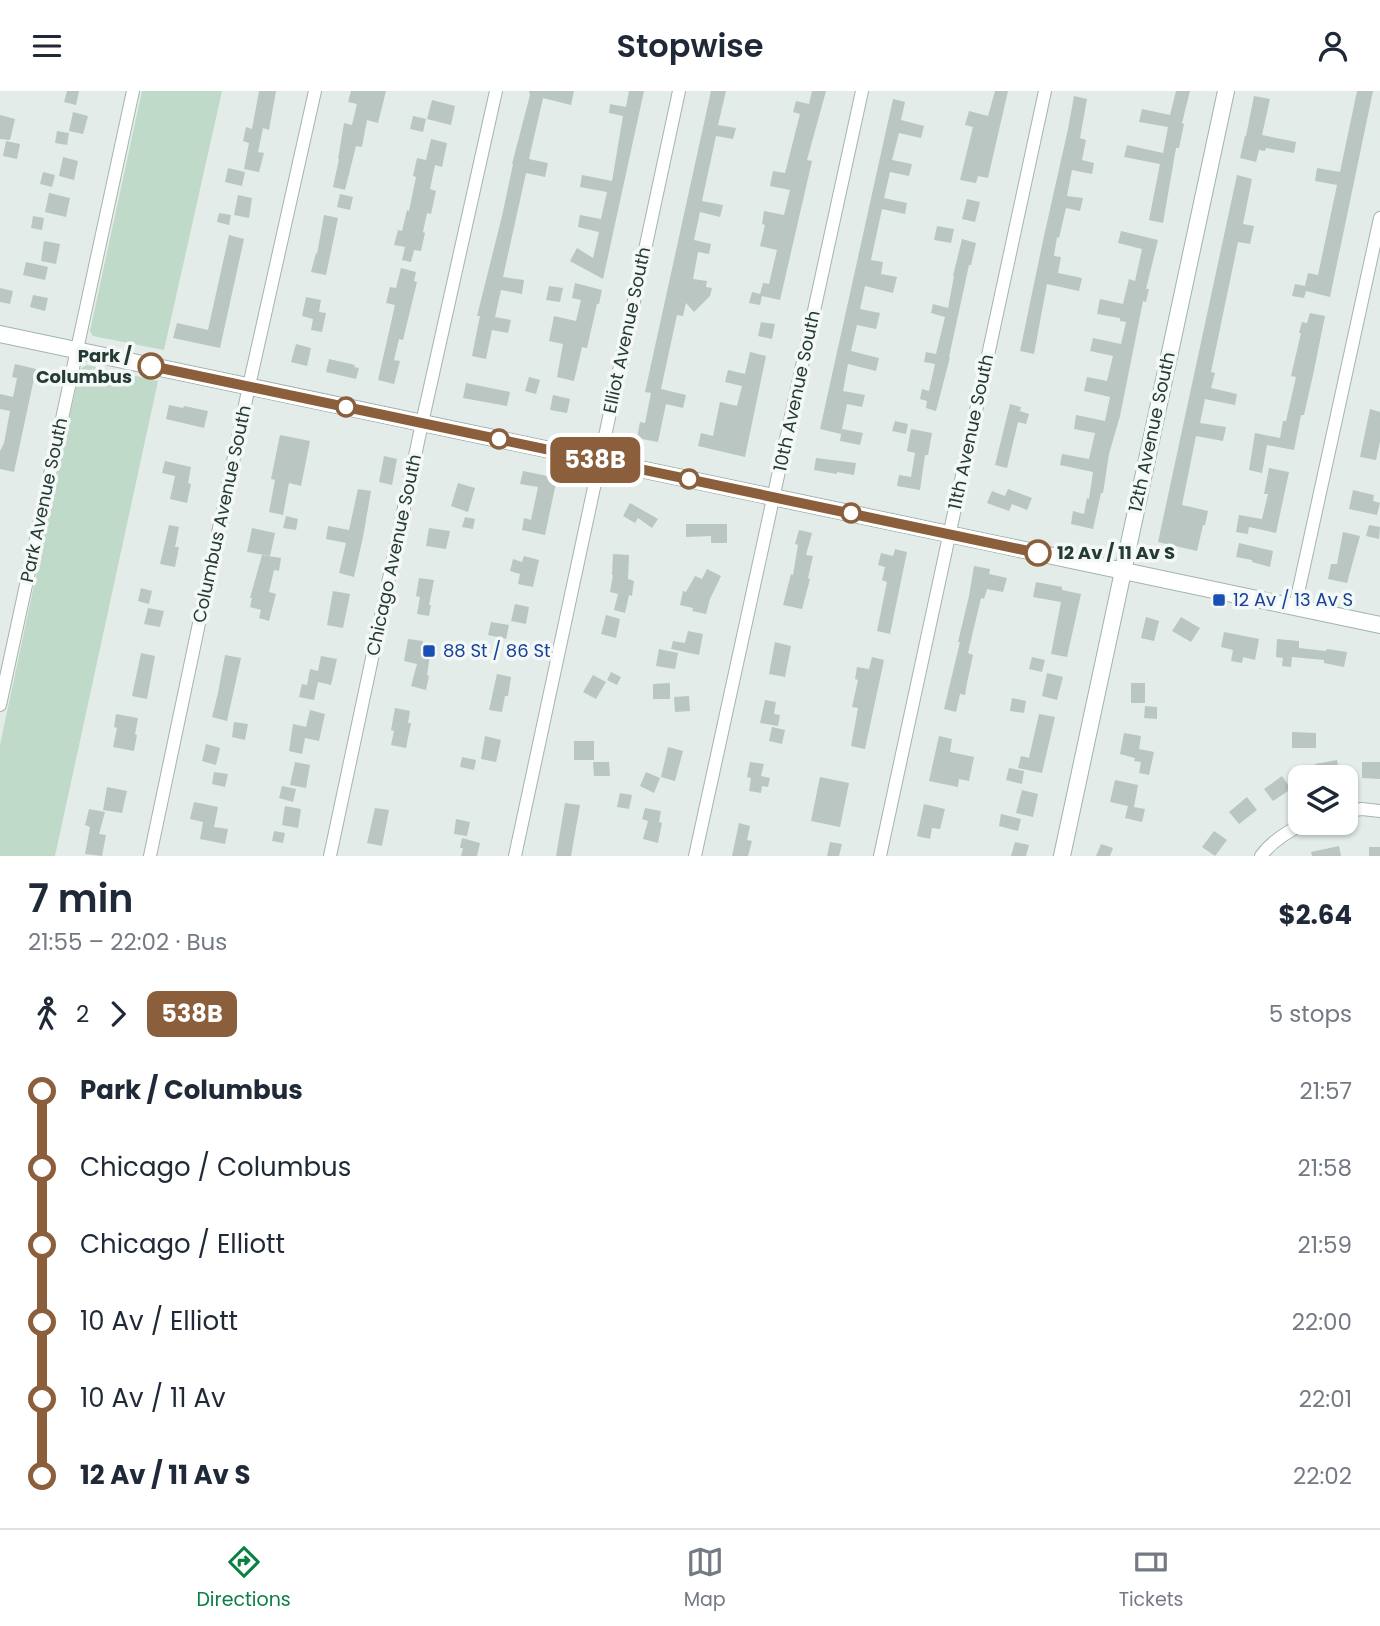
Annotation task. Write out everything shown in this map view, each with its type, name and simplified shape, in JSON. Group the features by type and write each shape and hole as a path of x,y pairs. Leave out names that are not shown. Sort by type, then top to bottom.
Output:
{"street":[{"name":"Park Avenue South","path":"0,705 133,91"},
{"name":"Columbus Avenue South","path":"150,856 249,386 315,91"},
{"name":"Chicago Avenue South","path":"330,856 496,91"},
{"name":"Elliot Avenue South","path":"515,856 679,91"},
{"name":"10th Avenue South","path":"695,856 862,91"},
{"name":"11th Avenue South","path":"880,856 1045,91"},
{"name":"12th Avenue South","path":"1062,856 1226,91"},
{"path":"1295,607 1380,218"},
{"path":"0,334 1380,625"},
{"path":"1358,810 1380,811"},
{"path":"1261,856 1288,832"}],"green space":[{"path":"142,91 222,91 164,350 93,336 90,331"},
{"path":"87,365 158,381 55,856 0,856 0,745 80,369"}],"building":[{"path":"67,91 79,91 76,105 64,102"},
{"path":"259,91 276,91 269,130 263,128 258,152 264,153 259,172 244,169 249,143 243,141 246,127 252,129"},
{"path":"351,91 386,91 378,123 367,120 362,147 356,146 345,190 333,187 344,123 352,125 357,104 348,102"},
{"path":"529,91 574,91 571,105 543,98 529,159 548,163 545,177 526,173 503,277 524,280 522,294 501,290 495,317 511,320 508,333 492,330 486,359 472,356 480,316 477,316"},
{"path":"629,91 644,91 603,279 570,261 577,248 593,258 599,232 578,227 580,215 601,219 607,192 580,187 582,175 612,181 623,116 609,113 610,104 626,107"},
{"path":"711,91 726,91 718,125 736,128 733,139 716,136 702,201 723,205 720,217 700,212 694,240 711,244 709,254 698,252 693,279 707,281 706,287 712,288 710,296 694,312 686,303 683,316 677,315 661,389 686,395 683,408 666,404 658,442 637,438 640,422 645,423 651,393 645,392"},
{"path":"812,91 826,91 807,160 812,161 780,300 762,296 760,305 749,303 752,292 760,294 763,283 769,284 777,250 760,246 765,225 762,224 764,211 784,215 790,190 770,186 773,171 785,173 800,114 793,112 796,101 809,104"},
{"path":"995,91 1008,91 988,178 978,176 976,183 960,180 973,127 965,125 969,111 988,116"},
{"path":"1176,91 1190,91 1179,148 1176,148 1163,223 1149,220 1160,164 1124,157 1127,145 1163,153 1168,127 1139,122 1142,109 1170,115"},
{"path":"1357,91 1373,91 1330,297 1306,291 1304,298 1292,296 1295,284 1305,286 1308,273 1318,275 1337,185 1315,181 1317,168 1340,172"},
{"path":"1074,96 1087,99 1080,138 1086,140 1082,160 1094,163 1092,174 1072,170 1067,196 1083,198 1080,211 1066,208 1054,256 1061,257 1058,273 1082,278 1079,291 1047,284 1034,354 1020,351"},
{"path":"1254,96 1270,99 1262,135 1296,142 1294,153 1266,148 1265,151 1259,150 1256,162 1240,158"},
{"path":"893,99 905,102 901,120 924,126 921,138 899,133 892,160 912,164 909,176 890,172 884,198 907,203 905,214 882,209 871,260 883,262 881,274 897,277 893,293 865,286 860,309 880,313 876,329 857,325 851,351 879,358 876,371 848,364 843,391 865,395 862,407 847,404 841,434 820,429"},
{"path":"432,100 455,106 451,125 427,119"},
{"path":"73,112 88,116 83,134 69,131"},
{"path":"0,115 15,119 10,140 0,139"},
{"path":"413,116 426,119 423,132 410,129"},
{"path":"57,131 69,133 67,145 55,143"},
{"path":"431,139 447,143 442,167 435,165 430,189 436,191 431,214 427,213 421,251 414,250 411,262 402,260 405,247 394,245 398,230 402,231 407,210 409,211 417,158 426,160"},
{"path":"6,141 20,144 17,159 3,156"},
{"path":"63,157 78,161 74,180 59,176"},
{"path":"228,168 245,172 242,186 225,182"},
{"path":"43,172 55,175 52,187 40,184"},
{"path":"1237,175 1252,179 1243,224 1254,226 1250,244 1238,242 1211,372 1215,373 1211,388 1237,394 1235,405 1205,399 1200,423 1226,427 1223,441 1196,436 1182,505 1208,511 1197,551 1158,542"},
{"path":"49,193 70,198 66,217 45,212"},
{"path":"340,194 353,197 350,210 337,207"},
{"path":"238,195 252,198 249,218 234,215"},
{"path":"967,199 980,202 975,222 962,219"},
{"path":"219,213 231,215 229,225 217,222"},
{"path":"324,215 338,218 326,275 311,272"},
{"path":"33,216 44,218 42,230 31,228"},
{"path":"937,226 954,229 951,243 934,240"},
{"path":"1121,231 1158,240 1093,529 1071,524 1073,511 1084,514 1093,472 1060,465 1062,454 1089,459 1095,433 1074,429 1076,415 1105,421 1110,397 1084,391 1087,377 1107,381 1113,356 1090,351 1093,338 1121,344 1126,322 1120,321 1120,318 1097,314 1100,299 1123,304 1129,279 1135,281 1142,249 1118,243"},
{"path":"229,235 244,239 220,348 173,338 177,323 208,330"},
{"path":"962,239 976,243 936,411 926,408 927,401 920,399 922,389 929,391 935,364 924,362 926,352 936,354 945,317 931,313 933,304 948,308"},
{"path":"44,241 60,244 56,264 41,261"},
{"path":"26,262 48,267 45,280 23,275"},
{"path":"401,268 416,272 414,281 417,282 403,340 399,339 394,360 400,361 394,384 378,380 395,305 386,303 390,287 396,288"},
{"path":"575,283 602,290 587,348 582,347 574,381 557,377 563,344 549,341 554,316 576,321 581,300 572,298"},
{"path":"549,286 563,288 560,302 546,300"},
{"path":"0,288 13,291 10,304 0,302"},
{"path":"33,295 48,298 45,311 30,307"},
{"path":"306,297 321,300 319,312 326,313 322,332 311,330 313,319 302,316"},
{"path":"1310,313 1325,316 1294,450 1267,445 1262,473 1249,470 1255,433 1280,438 1296,377 1291,376 1299,333 1302,322 1307,323"},
{"path":"761,322 775,324 772,339 758,336"},
{"path":"296,344 311,348 307,366 291,362"},
{"path":"750,352 766,356 745,457 698,446 701,433 713,436 720,402 737,406 742,386 725,382 728,370 745,374"},
{"path":"329,359 355,365 354,367 359,368 356,379 326,372"},
{"path":"15,364 36,369 14,472 0,469 0,451 10,411 0,409 0,394 13,397 17,378 12,377"},
{"path":"529,377 540,380 536,394 525,391"},
{"path":"466,383 510,392 507,406 463,398"},
{"path":"553,395 570,399 567,413 550,410"},
{"path":"1010,404 1021,407 1020,411 1029,414 1026,424 1018,422 1007,468 995,465"},
{"path":"169,405 208,411 204,428 166,419"},
{"path":"1370,409 1380,412 1380,441 1376,460 1360,457"},
{"path":"895,421 908,424 906,434 892,431"},
{"path":"842,429 863,433 860,445 840,441"},
{"path":"911,429 932,433 928,455 925,455 920,490 897,486 899,475 911,477 915,453 907,451"},
{"path":"280,435 310,441 301,486 289,483 283,515 269,512 275,480 271,479"},
{"path":"384,456 397,459 392,485 379,482"},
{"path":"816,458 856,463 854,475 814,470"},
{"path":"165,461 191,467 187,503 170,499 175,476 162,473"},
{"path":"1269,468 1289,472 1276,533 1249,527 1248,534 1236,532 1239,515 1262,519 1268,494 1264,494"},
{"path":"523,471 557,478 545,535 522,530 524,518 531,520 538,487 520,484"},
{"path":"458,483 475,488 468,512 451,506"},
{"path":"358,489 371,491 354,577 339,573 346,543 326,539 328,526 349,530"},
{"path":"1008,489 1032,498 1027,510 1012,504 1009,511 987,503 992,491 1005,496"},
{"path":"1353,490 1374,495 1373,501 1380,503 1377,515 1349,509"},
{"path":"630,503 658,519 652,528 638,518 635,523 623,516"},
{"path":"286,516 298,519 296,530 283,528"},
{"path":"465,517 475,519 473,529 462,527"},
{"path":"686,524 727,524 727,543 711,543 711,536 686,537"},
{"path":"169,525 179,527 175,567 160,564"},
{"path":"1369,525 1380,527 1379,539 1366,536"},
{"path":"252,528 275,533 270,556 247,552"},
{"path":"429,528 450,531 446,549 426,546"},
{"path":"799,530 812,533 806,555 813,556 802,609 783,605 791,574 793,575 798,545 795,544"},
{"path":"1343,532 1360,536 1347,583 1328,579 1331,564 1337,564"},
{"path":"1239,543 1273,551 1270,567 1236,557"},
{"path":"895,549 907,552 890,634 877,631 887,582 882,580 885,567 878,565 881,553 893,556"},
{"path":"613,554 629,555 628,579 634,581 632,596 629,595 625,613 614,610 618,594 610,592"},
{"path":"262,555 281,558 279,571 274,570 269,592 276,594 269,621 259,618 261,610 250,607"},
{"path":"524,556 539,560 533,587 518,584 520,574 510,571 513,559 522,562"},
{"path":"974,566 990,569 989,574 1007,578 1003,592 987,589 984,599 981,598 968,653 973,655 965,695 960,694 956,712 944,709"},
{"path":"707,569 721,576 706,614 680,605 683,591 686,592 695,576 702,579"},
{"path":"419,578 434,580 429,616 417,614"},
{"path":"1036,582 1081,594 1067,657 1051,654 1061,602 1033,597"},
{"path":"141,588 152,591 149,604 138,601"},
{"path":"333,591 350,594 343,628 327,625"},
{"path":"515,604 529,607 526,624 511,621"},
{"path":"148,608 164,611 160,627 144,624"},
{"path":"606,615 620,619 616,638 601,634"},
{"path":"1146,617 1159,621 1154,641 1141,638"},
{"path":"1181,617 1200,628 1191,642 1172,631"},
{"path":"491,622 509,625 506,639 488,635"},
{"path":"688,631 703,634 699,655 671,649 673,641 685,643"},
{"path":"1224,632 1259,639 1255,660 1243,657 1242,663 1231,661 1233,650 1221,647"},
{"path":"408,639 423,641 421,653 430,655 426,690 411,686 417,664 404,661"},
{"path":"1277,639 1299,641 1299,648 1347,652 1344,667 1324,663 1324,660 1292,657 1291,667 1282,666 1283,658 1276,657"},
{"path":"775,642 791,646 785,677 769,674"},
{"path":"659,649 678,653 675,669 656,666"},
{"path":"141,653 155,656 147,699 132,696"},
{"path":"225,655 241,658 227,721 212,717"},
{"path":"321,656 337,659 331,685 318,682 314,700 299,697 302,684 307,685 310,669 318,671"},
{"path":"872,657 884,660 865,749 851,746 858,708 852,707 858,680 855,679 857,667 869,669"},
{"path":"1032,657 1045,660 1042,672 1029,669"},
{"path":"611,672 621,677 617,685 607,680"},
{"path":"1047,673 1063,677 1057,700 1042,696"},
{"path":"497,674 511,677 502,712 489,710"},
{"path":"593,675 606,682 596,699 583,692"},
{"path":"670,683 670,699 653,699 653,684"},
{"path":"1131,683 1145,683 1145,703 1131,703"},
{"path":"689,696 690,711 675,712 674,697"},
{"path":"1012,698 1026,701 1024,713 1010,711"},
{"path":"765,700 776,702 774,714 780,715 778,726 760,723"},
{"path":"1145,706 1157,707 1157,719 1144,718"},
{"path":"395,708 410,711 408,723 411,723 406,748 391,745"},
{"path":"310,710 325,714 319,741 305,738 302,754 289,751 293,724 306,727"},
{"path":"116,714 138,718 134,751 113,747 117,728 114,727"},
{"path":"1039,714 1055,717 1042,773 1018,768 1021,756 1029,758"},
{"path":"234,722 248,724 245,740 232,737"},
{"path":"772,727 785,730 782,744 769,741"},
{"path":"1292,732 1316,733 1316,748 1292,748"},
{"path":"1124,733 1141,736 1139,749 1154,752 1149,775 1139,773 1141,762 1120,754"},
{"path":"485,736 501,740 496,762 481,759"},
{"path":"939,736 952,739 950,752 974,757 969,781 959,779 958,787 929,781"},
{"path":"574,741 594,741 594,760 574,760"},
{"path":"206,744 220,748 216,765 202,761"},
{"path":"668,747 683,751 675,781 661,777"},
{"path":"462,757 476,760 474,770 460,767"},
{"path":"1337,760 1338,765 1315,765"},
{"path":"295,762 310,765 306,788 290,785"},
{"path":"593,762 609,762 610,776 594,776"},
{"path":"750,762 764,764 761,776 770,778 768,787 762,786 761,793 749,791 751,778 747,777"},
{"path":"1362,762 1380,762 1380,779 1362,778"},
{"path":"1009,768 1024,771 1022,784 1006,780"},
{"path":"214,772 228,774 225,787 212,784"},
{"path":"646,772 660,778 654,793 640,786"},
{"path":"1282,776 1288,785 1288,791 1273,801 1264,789"},
{"path":"820,777 849,783 840,827 811,821"},
{"path":"1115,780 1138,785 1134,807 1145,809 1142,822 1125,818 1128,806 1110,802"},
{"path":"282,786 296,789 293,802 279,798"},
{"path":"107,787 127,791 122,813 103,810"},
{"path":"1022,790 1038,794 1033,817 1016,813"},
{"path":"620,793 632,795 629,809 617,807"},
{"path":"1247,797 1257,810 1239,824 1229,812"},
{"path":"194,802 218,807 214,827 228,829 225,844 200,839 203,822 190,819"},
{"path":"565,803 580,805 571,856 556,856"},
{"path":"924,804 945,809 940,829 932,828 930,839 917,836"},
{"path":"285,806 301,809 298,828 282,825"},
{"path":"375,808 389,810 382,846 367,843"},
{"path":"645,808 661,811 659,822 662,823 658,843 643,839 648,821 642,819"},
{"path":"89,809 105,812 99,834 106,835 102,856 85,854 90,827 85,825"},
{"path":"1001,814 1021,819 1018,831 999,826"},
{"path":"456,819 470,822 467,836 454,834"},
{"path":"739,823 750,826 747,840 752,841 748,856 732,856"},
{"path":"274,831 285,833 283,843 272,841"},
{"path":"1214,831 1227,840 1215,856 1202,847"},
{"path":"462,838 480,843 477,856 461,856"},
{"path":"830,842 842,844 839,856 827,856"},
{"path":"1015,842 1029,845 1026,856 1011,856"},
{"path":"1101,844 1113,848 1110,856 1096,856"},
{"path":"1339,846 1341,856 1312,856 1311,852"},
{"path":"1369,847 1380,847 1380,856 1369,856"}],"bus line":[{"name":"538B","path":"151,366 1038,553"}],"place":[{"name":"Park / Columbus","path":"151,366"},
{"name":"12 Av / 11 Av S","path":"1038,553"},
{"name":"12 Av / 13 Av S","path":"1219,600"},
{"name":"88 St / 86 St","path":"429,651"}]}
